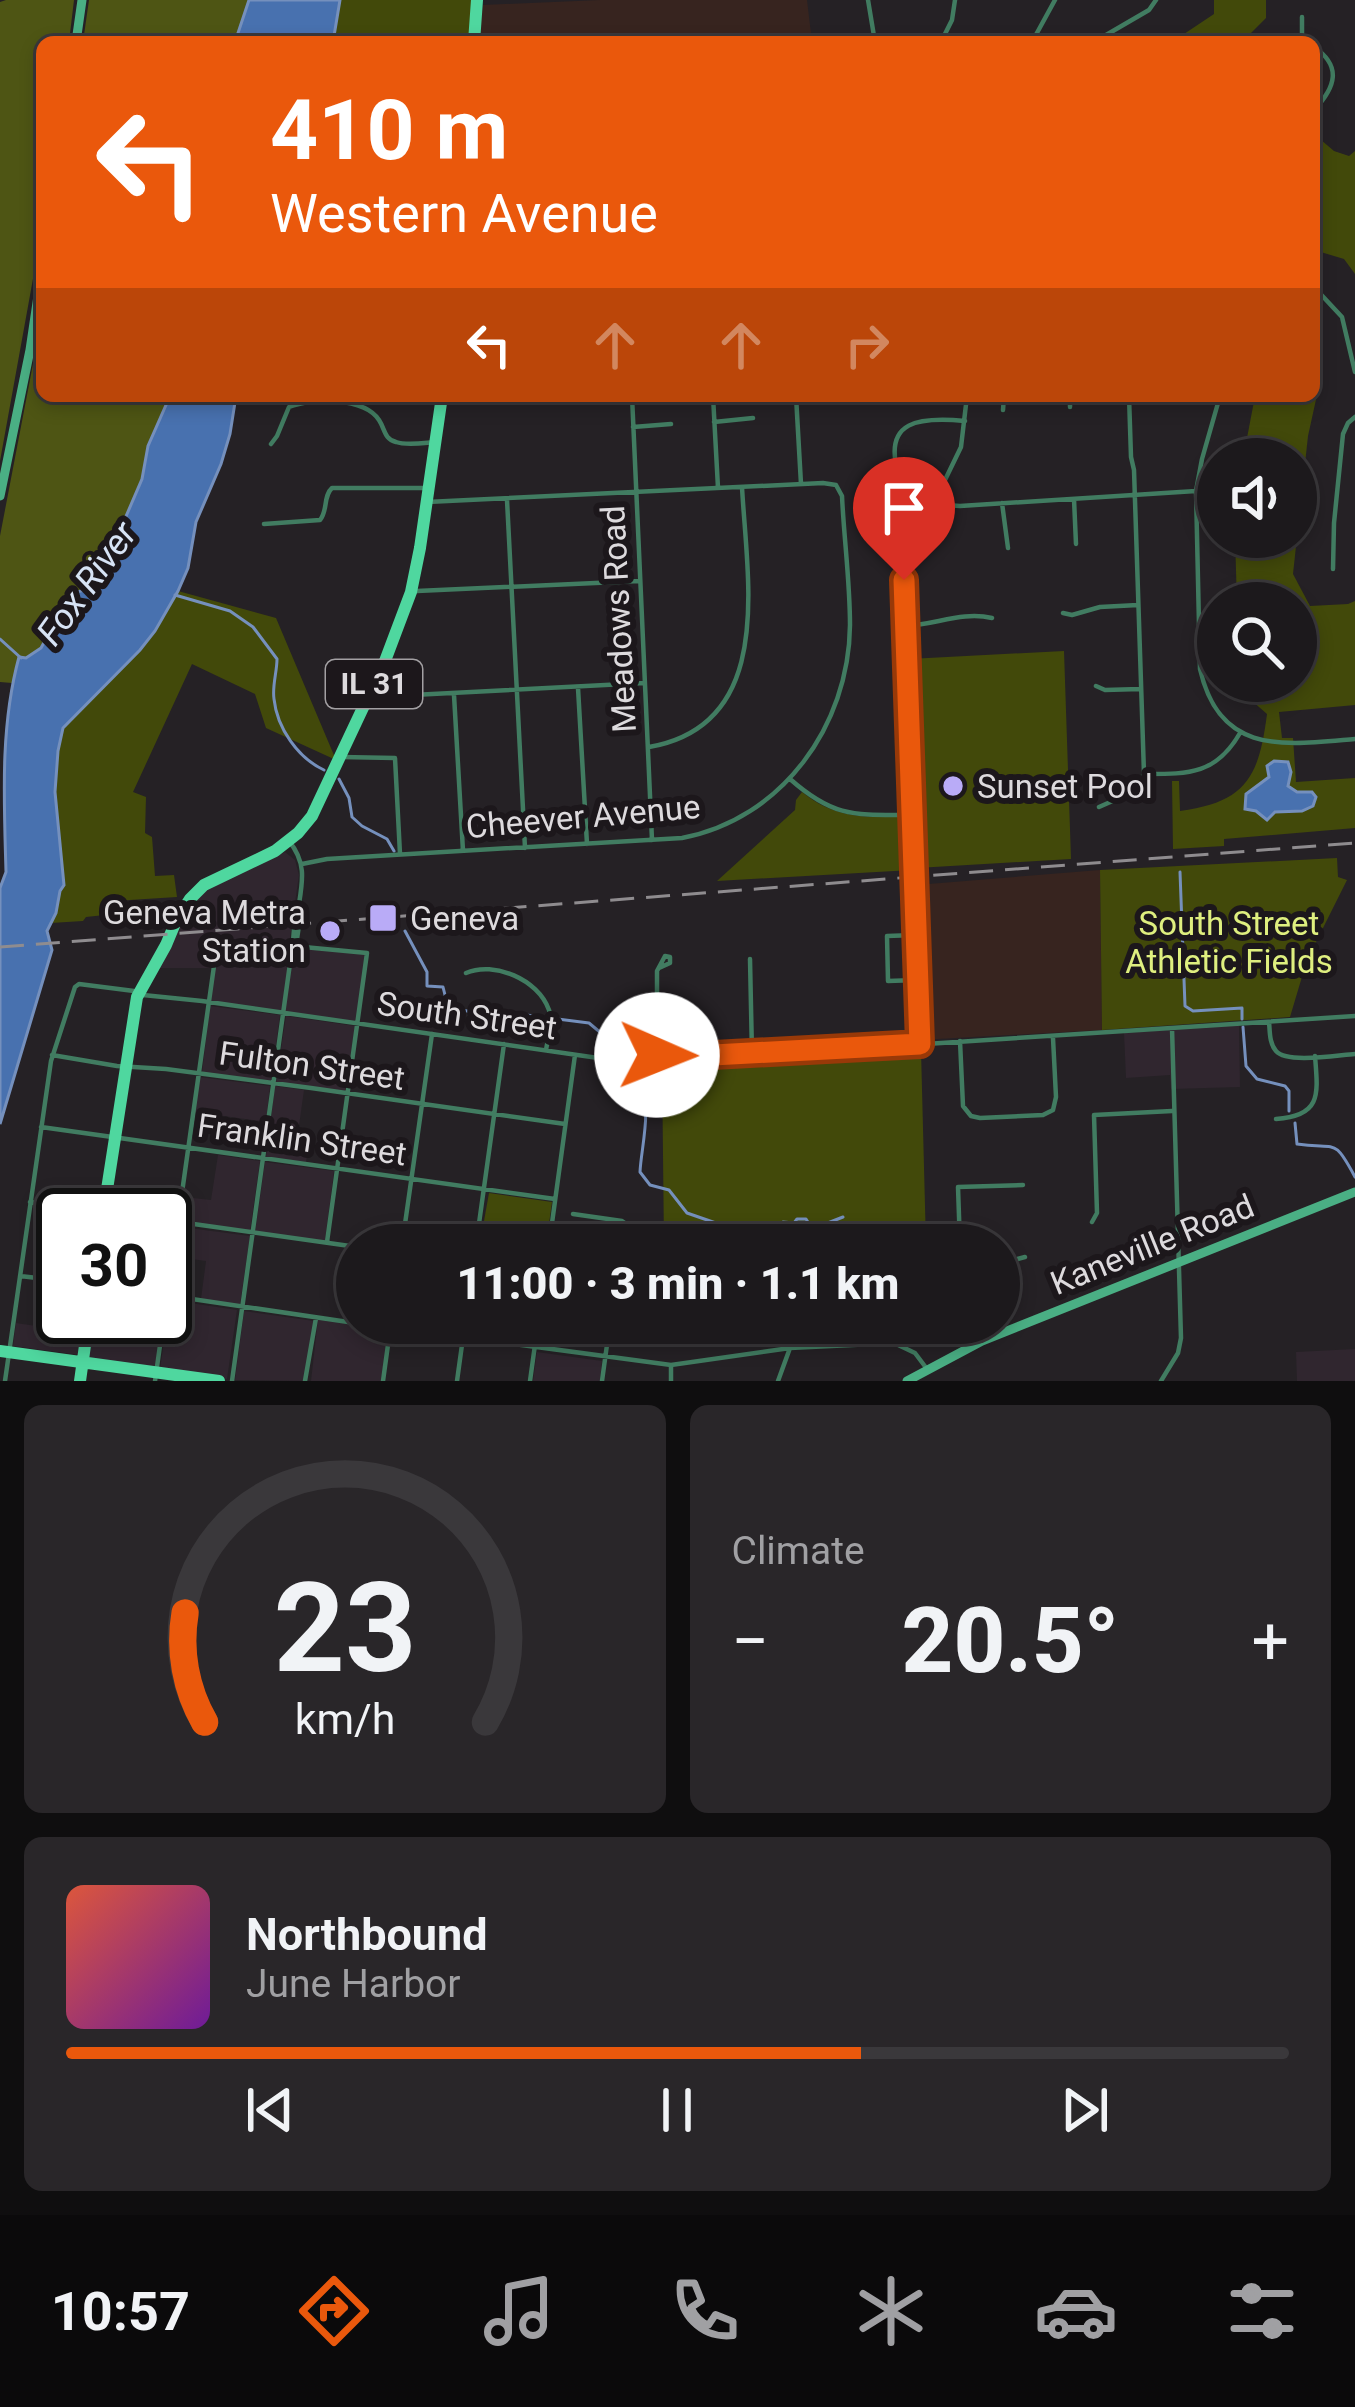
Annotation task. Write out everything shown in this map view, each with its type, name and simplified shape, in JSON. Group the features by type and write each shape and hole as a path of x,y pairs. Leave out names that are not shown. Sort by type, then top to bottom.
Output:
{"main road":[{"path":"77,36 82,0"},
{"path":"474,36 477,0"},
{"path":"0,496 36,310"},
{"name":"IL 31","path":"107,1188 125,1066 142,993 190,899 218,877 289,842 312,816 393,641 411,592 439,402"},
{"name":"Kaneville Road","path":"1020,1326 1355,1192"},
{"path":"80,1381 85,1344"},
{"name":"Kaneville Road","path":"907,1381 976,1344"},
{"path":"5,1351 156,1377 218,1381"}],"street":[{"path":"868,0 874,36"},
{"path":"943,36 956,0"},
{"path":"1035,36 1054,0"},
{"path":"1104,36 1149,10 1156,0"},
{"path":"1302,17 1302,36"},
{"path":"1320,51 1333,73 1332,87 1320,102"},
{"path":"1320,293 1342,317 1355,372"},
{"path":"271,444 289,407 312,402"},
{"path":"338,402 370,410 397,443 435,442"},
{"name":"Meadows Road","path":"632,402 652,840"},
{"path":"713,402 718,488"},
{"path":"264,524 320,520 332,488 507,498 801,484 796,402"},
{"path":"920,1044 904,562 913,530 961,447 967,402"},
{"path":"1003,410 1004,402"},
{"path":"1099,807 1133,792 1144,773 1129,402"},
{"path":"1218,402 1196,491 1200,669 1205,692 1219,715 1240,733 1273,744 1355,740"},
{"path":"714,422 752,418"},
{"path":"1333,568 1343,434 1355,418"},
{"path":"916,488 898,476 897,434 914,422 965,421"},
{"path":"633,427 671,424"},
{"name":"Cheever Avenue","path":"302,864 698,835 763,805 790,779 821,736 846,662 850,625 842,496 836,485 801,484"},
{"path":"649,747 695,730 724,702 741,668 748,631 742,487"},
{"path":"933,497 959,506 1196,491"},
{"path":"507,498 525,848"},
{"path":"1074,499 1076,544"},
{"path":"1002,503 1008,548"},
{"path":"411,592 641,581"},
{"path":"1063,614 1138,605"},
{"path":"905,626 926,626 960,616 992,618"},
{"path":"368,697 644,683"},
{"path":"1096,686 1140,689"},
{"path":"578,687 587,844"},
{"path":"454,693 463,851"},
{"path":"1144,773 1197,771 1216,763 1240,733"},
{"path":"340,758 394,758 400,854"},
{"path":"790,779 836,810 912,815"},
{"path":"232,1381 302,907 302,864 289,842"},
{"path":"916,935 887,936 888,981 917,980"},
{"path":"293,944 368,953 327,1242"},
{"path":"658,1058 655,1015 658,968 664,956"},
{"path":"750,959 752,1054"},
{"path":"183,1188 214,966"},
{"path":"466,973 486,968 532,986 548,1007 546,1050"},
{"name":"South Street","path":"52,1055 79,984 612,1060 1355,1016"},
{"path":"655,1015 691,1013"},
{"path":"1270,1022 1272,1044 1280,1054 1293,1058 1355,1054"},
{"path":"1161,1381 1180,1342 1172,1028"},
{"path":"405,1224 432,1034"},
{"path":"960,1041 966,1112 980,1118 1043,1115 1056,1103 1052,1035"},
{"path":"479,1224 504,1044"},
{"path":"5,1381 5,1351 52,1055"},
{"name":"Fulton Street","path":"52,1055 565,1124"},
{"path":"552,1224 575,1055"},
{"path":"1276,1118 1313,1110 1315,1056"},
{"path":"1092,1222 1097,1213 1094,1116 1173,1111"},
{"name":"Franklin Street","path":"41,1127 555,1199"},
{"path":"959,1224 958,1187 1023,1185"},
{"path":"30,1202 36,1203"},
{"path":"573,1214 626,1224"},
{"path":"192,1224 336,1243"},
{"path":"1020,1258 1025,1257"},
{"path":"20,1276 36,1278"},
{"path":"192,1300 336,1320"},
{"path":"307,1381 316,1318"},
{"path":"513,1344 671,1364 790,1348 894,1342 915,1353 927,1369"},
{"path":"156,1377 161,1344"},
{"path":"383,1381 388,1344"},
{"path":"457,1381 462,1344"},
{"path":"530,1381 534,1344"},
{"path":"552,1349 553,1344"},
{"path":"602,1381 607,1344"},
{"path":"778,1381 790,1348"},
{"path":"671,1364 671,1381"}],"shaded area":[{"path":"807,0 811,36 479,36 483,5"},
{"path":"285,852 295,860 299,875 289,945 366,955 356,1022 209,1001 214,968 157,968 183,916 202,893"},
{"path":"1100,870 1102,1030 920,1040 916,885"},
{"path":"210,1006 280,1015 271,1082 202,1073"},
{"path":"286,1016 355,1026 345,1092 276,1082"},
{"path":"1239,1025 1240,1087 1171,1089 1170,1075 1126,1078 1124,1033"},
{"path":"199,1077 270,1086 266,1122 195,1112"},
{"path":"275,1086 304,1090 297,1140 309,1142 306,1162 266,1157"},
{"path":"218,1155 260,1161 250,1231 192,1223 192,1198 211,1200"},
{"path":"265,1162 334,1171 325,1241 255,1232"},
{"path":"192,1228 250,1236 240,1305 201,1299 206,1261 192,1259"},
{"path":"192,1303 237,1310 227,1379 160,1369 164,1344 192,1344"},
{"path":"244,1311 314,1321 305,1381 235,1380"},
{"path":"318,1319 336,1321 336,1344 387,1344 381,1381 311,1381"},
{"path":"16,1323 36,1326 36,1344 82,1344 80,1355 13,1346"},
{"path":"88,1344 159,1344 155,1369 86,1359"},
{"path":"1355,1349 1355,1381 1297,1381 1296,1352"},
{"path":"537,1352 602,1361 600,1381 533,1381"}],"green space":[{"path":"74,0 70,36 36,36 36,262 0,461 0,2"},
{"path":"89,0 249,0 237,36 84,36"},
{"path":"340,0 473,0 470,36 334,36"},
{"path":"1214,0 1266,0 1266,18 1248,36 1181,36 1214,14"},
{"path":"1320,139 1334,151 1349,156 1355,151 1355,274 1344,259 1320,252"},
{"path":"36,348 36,402 167,402 118,535 84,590 71,594 40,648 26,658 19,657 12,683 0,682 0,536"},
{"path":"1254,402 1315,402 1308,436 1247,438"},
{"path":"1236,558 1295,558 1297,582 1236,582"},
{"path":"178,591 276,618 336,760 266,728 255,694 192,664 133,792 146,797 145,833 152,837 155,876 174,875 177,897 114,901 114,914 51,923 59,899 55,792 63,728 140,650"},
{"path":"1355,601 1355,705 1279,712 1282,738 1293,738 1296,782 1355,778 1355,828 1224,839 1224,846 1173,849 1172,781 1179,781 1180,811 1235,793 1254,770 1267,714 1253,702 1317,702 1317,606"},
{"path":"1064,651 1071,859 917,868 909,659"},
{"path":"802,792 840,812 910,817 912,870 717,881 795,810"},
{"name":"South Street Athletic Fields","path":"1337,858 1338,877 1347,880 1307,960 1290,1017 1102,1030 1100,870"},
{"path":"921,1050 925,1224 664,1224 662,1065"},
{"path":"489,1193 552,1202 549,1224 484,1221"}],"water":[{"path":"249,0 340,0 334,36 237,36"},
{"path":"167,402 235,402 221,464 196,522 188,568 178,591 140,650 63,728 55,792 64,885 47,931 52,950 0,1124 0,888 6,872 5,763 13,683 19,657 41,648 71,594 84,590 118,535 142,479 148,446"},
{"path":"1274,761 1288,762 1288,786 1297,792 1312,792 1316,797 1313,806 1275,812 1267,820 1245,809 1246,794 1269,777 1267,766"}],"waterway":[{"path":"175,595 230,611 253,627 277,659 274,699 284,731 306,758 324,770"},
{"path":"0,639 21,658"},
{"path":"339,779 352,817 387,839 394,851"},
{"path":"1180,872 1185,1006 1193,1011 1242,1008 1242,1019"},
{"path":"405,931 427,972 427,986 443,987 454,1009 501,1021 526,1015 589,1023 601,1033 612,1055"},
{"path":"1243,1027 1246,1066 1257,1079 1285,1086 1289,1111"},
{"path":"614,1066 634,1078 643,1092 646,1115 640,1172 650,1185 669,1190 687,1213 736,1230 771,1226 780,1231 783,1222 797,1219 806,1219 815,1228 843,1217"},
{"path":"1295,1123 1297,1144 1333,1147 1355,1177"}],"railway":[{"path":"0,947 1355,843"}],"place":[{"name":"Sunset Pool","path":"953,786"},
{"name":"Geneva","path":"383,918"},
{"name":"Geneva Metra Station","path":"330,931"}],"route":[{"path":"657,1055 920,1044 904,580"}],"water label":[{"name":"Fox River","path":"86,583"}]}
